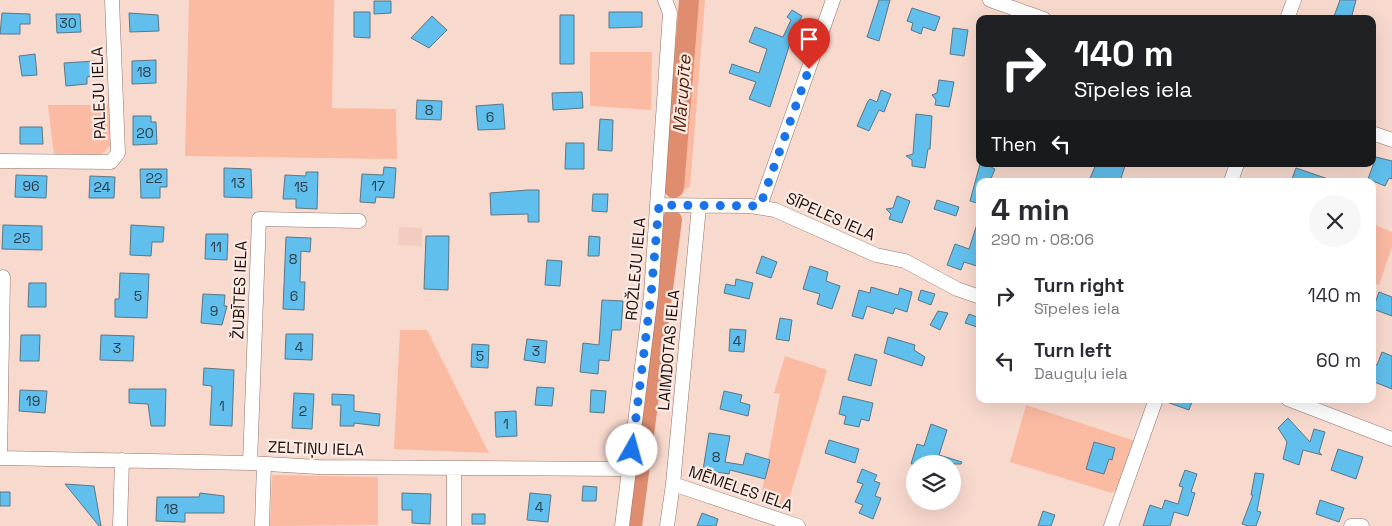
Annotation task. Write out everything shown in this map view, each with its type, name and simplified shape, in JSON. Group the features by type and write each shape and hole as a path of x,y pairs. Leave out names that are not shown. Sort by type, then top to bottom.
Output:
{"street":[{"name":"PALEJU IELA","path":"0,161 111,162 118,153 112,0"},
{"path":"760,206 834,0"},
{"path":"990,0 1033,15"},
{"path":"1288,15 1294,0"},
{"name":"ROŽLEJU IELA","path":"622,526 651,295 659,205 668,6"},
{"path":"1376,134 1392,140"},
{"name":"SĪPELES IELA","path":"659,205 760,206 832,234 876,255 905,261 957,289 976,296"},
{"name":"LAIMDOTAS IELA","path":"667,526 673,484 699,206"},
{"name":"ŽUBĪTES IELA","path":"250,463 259,219 359,221"},
{"path":"0,458 3,277"},
{"path":"1111,526 1155,403"},
{"path":"1298,403 1392,439"},
{"name":"ZELTIŅU IELA","path":"0,458 250,463 318,467 454,470 630,469"},
{"path":"120,526 122,460"},
{"path":"262,526 264,464"},
{"path":"454,470 454,526"},
{"name":"MĒMELES IELA","path":"673,484 798,526"},
{"path":"1351,526 1362,526"}],"shaded area":[{"path":"189,0 334,0 332,108 396,109 397,159 185,156"},
{"path":"681,0 705,0 690,187 669,198 665,192"},
{"path":"590,52 652,52 651,110 590,106"},
{"path":"48,105 110,105 112,144 102,154 54,156"},
{"path":"1376,225 1392,232 1392,247 1379,285 1376,284"},
{"path":"399,227 422,228 422,246 398,245"},
{"path":"400,330 427,330 489,453 394,449"},
{"path":"785,356 827,370 786,510 760,502 780,394 774,393"},
{"path":"1026,405 1135,441 1120,487 1112,493 1010,462"},
{"path":"272,475 378,477 378,525 270,526"}],"building":[{"path":"879,0 890,0 879,41 867,37"},
{"path":"1340,0 1356,0 1352,15 1334,15"},
{"path":"374,1 391,1 391,13 374,14"},
{"path":"912,8 940,17 935,31 923,27 921,34 911,30 913,23 907,21"},
{"path":"792,10 802,16 794,31 799,33 796,42 791,40 770,107 749,99 756,82 729,73 732,64 759,73 767,49 749,42 755,27 783,37 791,20 787,17"},
{"path":"354,12 370,12 370,38 354,37"},
{"path":"609,12 642,12 642,27 609,28"},
{"path":"2,13 30,14 30,24 20,24 20,34 0,34"},
{"path":"129,13 158,15 159,31 130,32"},
{"path":"56,14 80,14 81,32 57,33"},
{"path":"560,15 574,15 574,64 560,64"},
{"path":"432,16 447,30 429,48 411,38"},
{"path":"953,28 968,30 964,56 950,54"},
{"path":"35,54 37,75 22,76 19,56"},
{"path":"156,60 156,83 132,84 132,61"},
{"path":"95,61 96,76 87,77 87,84 66,86 64,63"},
{"path":"939,80 954,82 949,107 935,105 936,100 932,95 937,93"},
{"path":"881,90 891,94 884,112 879,110 869,131 857,126 868,101 870,99 877,102"},
{"path":"582,92 583,108 553,110 552,93"},
{"path":"417,100 442,101 441,120 416,119"},
{"path":"503,104 505,129 478,130 476,106"},
{"path":"916,114 932,116 930,149 928,149 925,168 912,166 912,160 906,156 913,154"},
{"path":"133,116 151,116 151,122 156,122 157,144 133,145"},
{"path":"600,119 613,120 612,151 598,150"},
{"path":"20,127 42,127 43,144 20,144"},
{"path":"566,143 584,143 584,169 565,169"},
{"path":"1376,157 1392,161 1392,179 1389,178 1385,186 1376,182 1376,178 1368,178 1372,167 1376,167"},
{"path":"384,167 396,168 394,198 376,197 375,203 360,202 362,174 383,175"},
{"path":"979,167 995,169 991,178 976,178"},
{"path":"1095,167 1125,167 1121,178 1090,178"},
{"path":"224,168 251,169 252,198 224,197"},
{"path":"1296,168 1325,178 1292,178"},
{"path":"140,169 167,169 167,187 160,187 160,198 141,198"},
{"path":"306,172 318,172 317,209 296,208 296,199 283,199 285,175 306,176"},
{"path":"16,175 47,176 46,198 15,197"},
{"path":"90,176 115,177 114,198 89,198"},
{"path":"976,179 976,203 970,201"},
{"path":"539,190 539,222 528,222 528,214 491,215 490,193"},
{"path":"593,194 608,194 607,212 592,211"},
{"path":"897,196 910,201 902,223 889,219 891,214 886,209 893,208"},
{"path":"937,200 959,207 956,216 934,209"},
{"path":"3,225 42,226 42,250 2,249"},
{"path":"131,225 164,227 163,242 152,242 151,256 130,255"},
{"path":"976,227 976,266 964,262 961,270 947,265 955,244 969,249"},
{"path":"206,234 228,234 227,260 205,259"},
{"path":"426,236 449,236 448,290 424,289"},
{"path":"589,236 600,237 599,256 588,256"},
{"path":"286,237 311,238 310,252 301,251 300,282 305,282 304,310 283,309"},
{"path":"762,256 777,262 771,278 756,273"},
{"path":"547,260 562,261 560,286 545,285"},
{"path":"810,266 828,272 826,281 840,286 832,309 817,304 820,294 803,289"},
{"path":"120,273 149,274 147,318 115,317 115,299 119,299"},
{"path":"736,279 753,283 749,299 724,293 726,284 735,286"},
{"path":"29,283 46,283 46,307 28,307"},
{"path":"871,287 898,295 900,288 912,292 907,312 895,308 893,314 867,306 863,319 852,316 859,290 870,293"},
{"path":"921,290 935,294 931,305 918,300"},
{"path":"1379,292 1392,297 1392,316 1376,310 1376,300"},
{"path":"203,294 225,295 224,306 227,306 222,325 201,323"},
{"path":"602,300 623,301 621,330 612,330 609,361 599,360 598,374 580,372 583,343 599,345"},
{"path":"938,311 948,313 940,330 930,325"},
{"path":"969,314 976,317 976,327 965,323"},
{"path":"780,318 792,320 789,341 776,339"},
{"path":"730,329 746,330 744,352 729,351"},
{"path":"286,334 313,334 312,360 285,359"},
{"path":"21,335 40,335 39,361 20,361"},
{"path":"101,335 134,336 133,361 100,360"},
{"path":"888,337 915,345 914,350 925,357 922,366 884,353"},
{"path":"527,339 547,341 545,363 524,360"},
{"path":"472,344 489,345 488,368 471,367"},
{"path":"1382,352 1392,356 1392,389 1376,383 1377,365"},
{"path":"855,354 877,360 871,386 848,380"},
{"path":"204,368 234,370 232,426 210,425 212,386 203,385"},
{"path":"537,387 554,388 552,406 535,405"},
{"path":"129,389 166,389 165,426 151,426 148,404 129,403"},
{"path":"20,390 47,391 45,413 19,411"},
{"path":"591,390 606,391 604,413 590,412"},
{"path":"724,391 742,395 740,402 750,405 748,416 720,409"},
{"path":"294,393 314,394 312,429 292,428"},
{"path":"332,394 354,395 354,411 380,414 379,426 354,423 354,426 340,426 341,405 332,405"},
{"path":"843,396 873,403 869,421 861,419 859,427 844,424 846,416 839,414"},
{"path":"1170,403 1192,403 1189,410"},
{"path":"516,411 517,436 496,437 495,412"},
{"path":"1288,418 1310,442 1314,429 1325,432 1319,452 1322,455 1303,450 1299,465 1283,459 1287,442 1278,428"},
{"path":"931,424 947,430 939,455 914,455 917,444 924,446"},
{"path":"709,433 730,436 725,462 743,465 746,453 770,460 765,479 730,470 729,474 703,470"},
{"path":"829,440 859,449 855,463 825,453"},
{"path":"1094,442 1115,448 1112,460 1109,459 1104,474 1086,469"},
{"path":"1338,449 1363,457 1356,479 1331,470"},
{"path":"862,469 877,475 874,481 880,483 875,496 881,498 873,519 859,513 863,505 855,502 863,484 857,482"},
{"path":"1185,470 1197,474 1191,492 1195,493 1188,516 1174,512 1170,526 1143,526 1150,505 1162,509 1165,500 1178,504 1183,487 1179,486"},
{"path":"1255,473 1264,474 1257,511 1261,512 1256,526 1248,526 1242,524 1253,495 1251,495"},
{"path":"65,484 94,486 101,526 99,526"},
{"path":"583,486 597,487 596,501 582,501"},
{"path":"0,492 10,492 10,506 0,506"},
{"path":"200,493 224,496 224,513 185,513 185,522 156,521 157,497 199,497"},
{"path":"402,493 431,494 430,524 412,523 412,510 402,510"},
{"path":"530,493 551,495 548,522 527,520"},
{"path":"1320,500 1344,508 1339,522 1316,514"},
{"path":"1043,511 1055,515 1051,526 1038,526"},
{"path":"702,513 718,519 716,526 697,526"},
{"path":"472,514 485,514 485,524 472,524"}],"waterway":[{"name":"Mārupīte","path":"674,188 689,0"},
{"name":"Mārupīte","path":"632,526 672,220"}],"route":[{"path":"632,450 651,295 659,205 760,206 809,69"}]}
